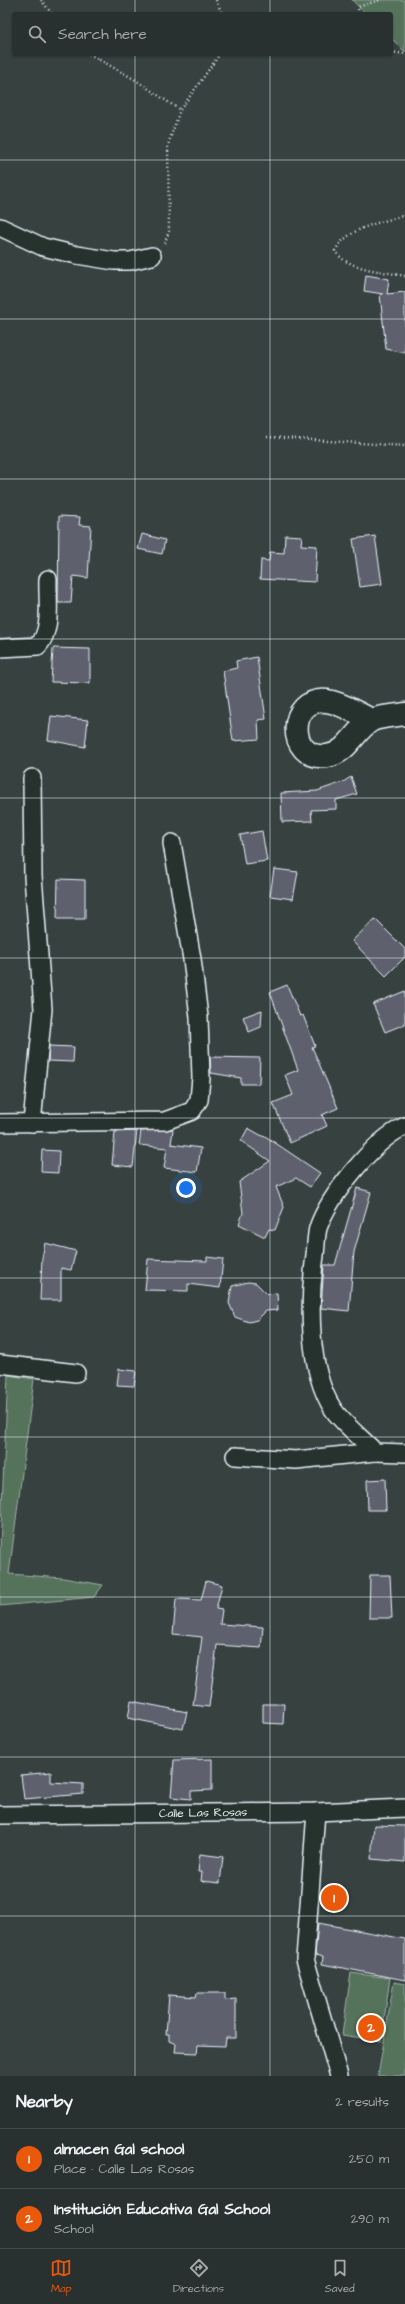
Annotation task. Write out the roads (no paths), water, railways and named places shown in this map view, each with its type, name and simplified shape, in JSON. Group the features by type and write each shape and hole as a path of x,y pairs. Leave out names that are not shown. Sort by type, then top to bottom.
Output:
{"street":[{"path":"0,227 43,247 78,255 120,261 130,261 152,256"},
{"path":"0,648 38,646 45,639 47,630 48,579"},
{"path":"372,720 405,714"},
{"path":"32,778 33,876 43,1009 32,1123"},
{"path":"0,1123 165,1121 192,1111 199,1100 201,1078 199,1017 192,959 172,843"},
{"path":"375,1452 333,1409 319,1376 310,1328 313,1270 318,1228 338,1191 371,1152 405,1126"},
{"path":"0,1364 76,1373"},
{"path":"235,1456 296,1460 375,1452 405,1453"},
{"name":"Calle Las Rosas","path":"0,1816 316,1812 405,1808"},
{"path":"316,1812 305,1959 339,2076"}],"place":[{"name":"almacen Gal school","path":"334,1898"},
{"name":"Institución Educativa Gal School","path":"371,2028"}]}
